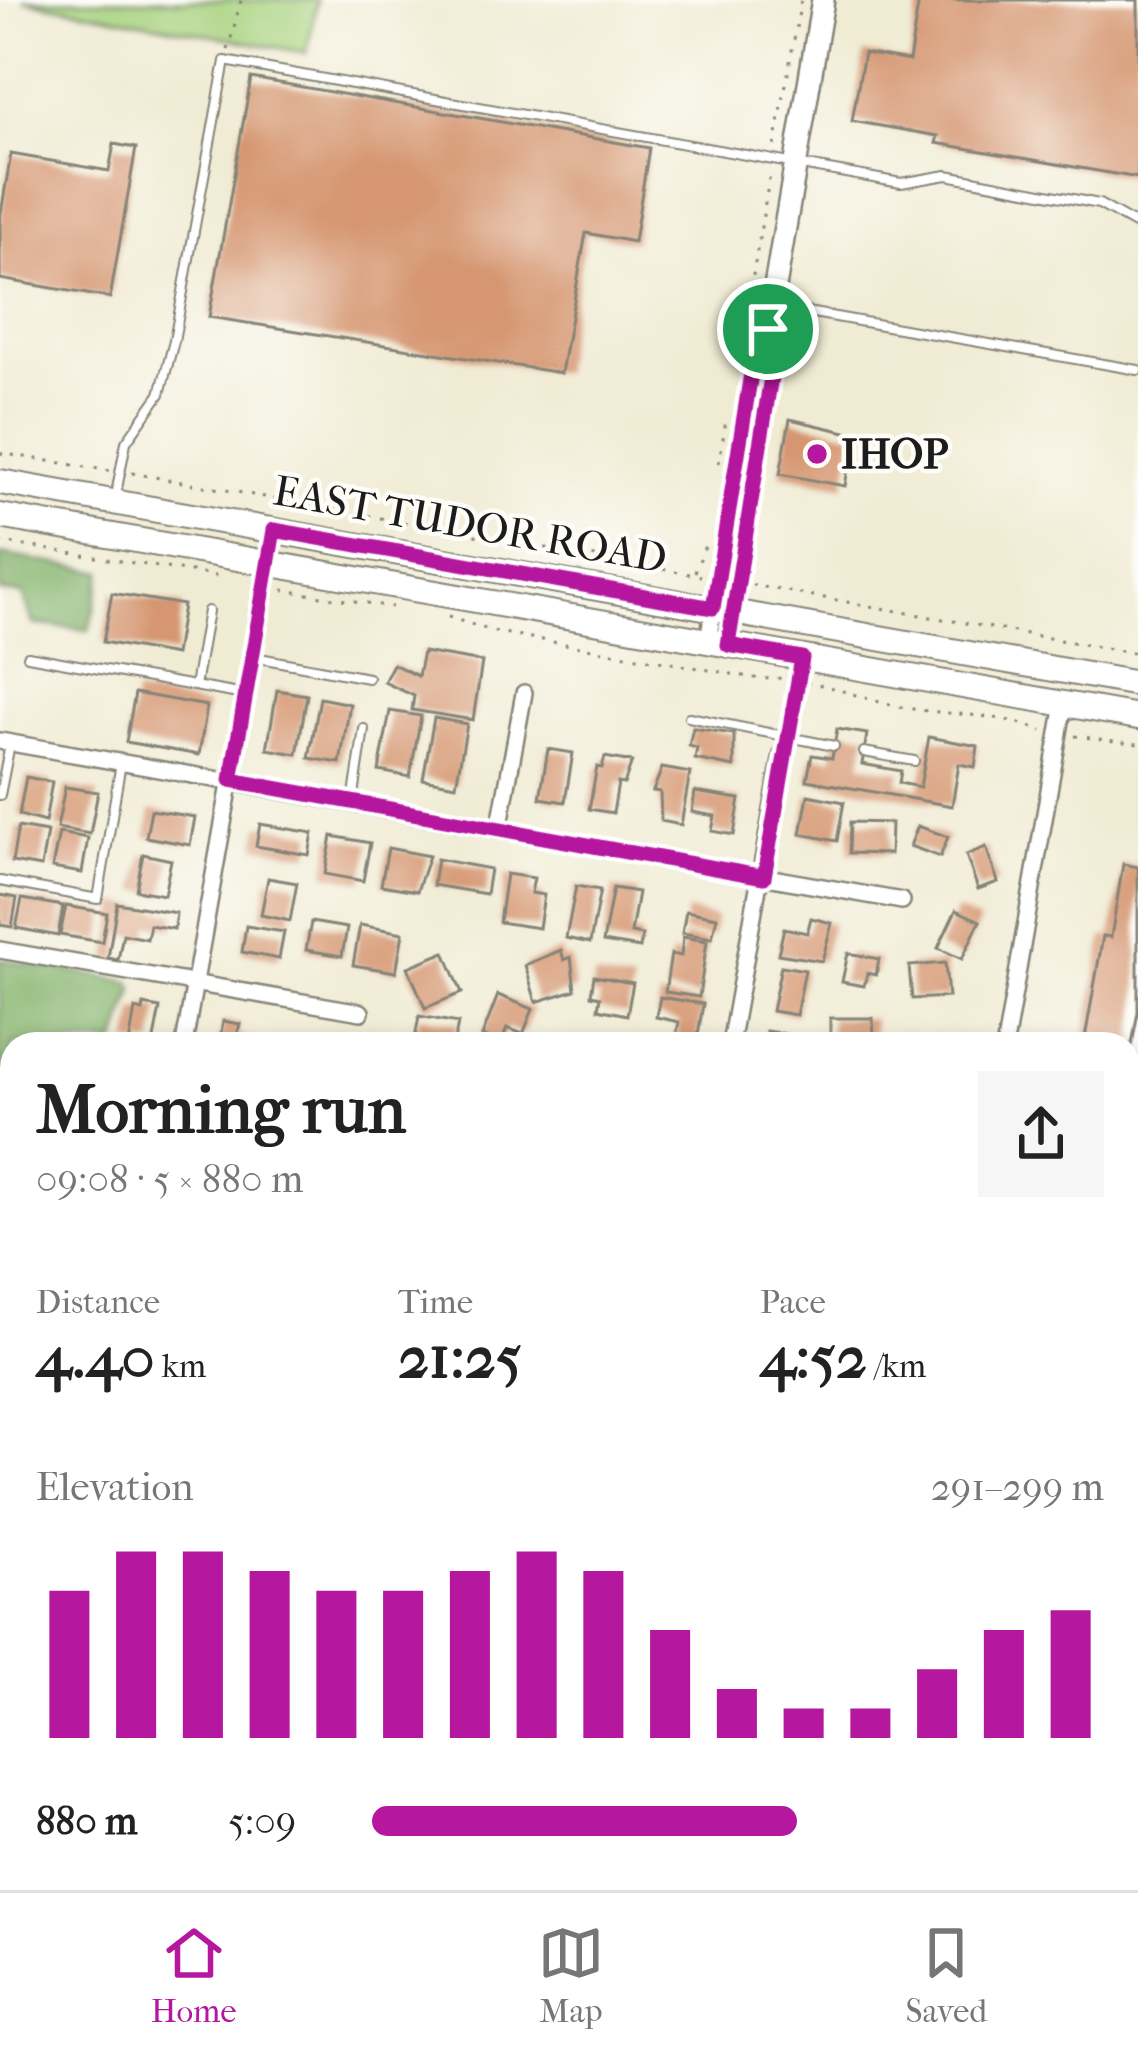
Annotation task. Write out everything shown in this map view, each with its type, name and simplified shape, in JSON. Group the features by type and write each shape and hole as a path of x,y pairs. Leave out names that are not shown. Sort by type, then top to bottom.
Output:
{"main road":[{"name":"EAST TUDOR ROAD","path":"0,482 1138,684"},
{"path":"0,502 95,519 114,502"},
{"name":"EAST TUDOR ROAD","path":"0,516 267,574 718,643 799,669 1138,717"}],"street":[{"path":"718,643 775,352 768,329 783,163 823,0"},
{"path":"186,1032 274,530"},
{"path":"499,830 524,693"},
{"path":"1007,1032 1064,704"},
{"path":"5,741 902,902"},
{"path":"732,1032 764,877 782,754"},
{"path":"0,950 362,1012"}],"lane":[{"path":"114,502 126,442 160,394 174,341 225,61 901,183 947,175 1099,204 1138,226"},
{"path":"773,306 1138,370"},
{"path":"195,686 208,611"},
{"path":"28,656 246,695"},
{"path":"253,657 368,678"},
{"path":"782,754 799,669"},
{"path":"689,717 834,746"},
{"path":"353,803 364,729"},
{"path":"0,795 5,741"},
{"path":"864,752 914,761"},
{"path":"0,881 98,899 121,761"}],"path":[{"path":"225,61 241,0"},
{"path":"741,347 783,163 801,0"},
{"path":"720,473 721,425 730,416"},
{"path":"0,453 680,572"},
{"path":"690,574 703,561 707,539"},
{"path":"0,542 218,579 233,574"},
{"path":"267,574 408,607"},
{"path":"759,586 1138,654"},
{"path":"448,617 536,639 799,669 892,706 955,716 1007,717 1059,734 1138,744"}],"green space":[{"path":"23,0 317,0 307,53"},
{"path":"0,554 103,572 89,630 33,624 23,594 0,592"},
{"path":"0,959 131,982 134,989 120,1032 0,1032"}],"building":[{"path":"919,0 1138,0 1138,178 936,143 938,136 852,121 864,53 909,61"},
{"path":"251,78 649,148 634,242 586,233 561,373 209,317"},
{"path":"114,144 136,148 110,298 0,279 0,219 11,154 109,171"},
{"name":"IHOP","path":"790,419 854,434 845,486 780,474"},
{"path":"112,593 183,605 175,655 103,642"},
{"path":"423,652 482,662 473,720 412,710 414,696 384,682 393,664 418,676"},
{"path":"277,690 307,695 297,754 267,749"},
{"path":"135,693 207,706 199,755 126,742"},
{"path":"320,698 350,704 340,763 309,758"},
{"path":"390,711 421,716 410,777 379,771"},
{"path":"434,718 467,724 456,785 423,779"},
{"path":"693,728 734,734 734,767 695,759 697,748 689,746"},
{"path":"837,729 867,734 862,764 901,771 899,783 920,787 929,737 978,746 975,767 959,764 952,806 807,780 812,755 832,758"},
{"path":"548,749 573,753 565,802 540,798"},
{"path":"605,757 632,762 624,784 618,783 613,813 589,809 597,767 602,768"},
{"path":"662,768 690,773 681,825 661,821 660,792 653,791"},
{"path":"26,777 52,782 45,822 19,815"},
{"path":"65,787 98,792 90,834 57,828"},
{"path":"695,792 740,799 734,835 712,831 715,816 692,812"},
{"path":"808,795 844,802 837,841 801,834"},
{"path":"151,810 195,817 190,845 146,837"},
{"path":"850,822 891,823 890,854 849,853"},
{"path":"260,824 313,833 309,855 256,846"},
{"path":"918,826 948,837 940,857 910,846"},
{"path":"18,827 47,832 41,867 12,862"},
{"path":"59,833 88,838 82,873 52,868"},
{"path":"332,836 370,843 363,881 325,874"},
{"path":"986,847 998,882 978,889 966,855"},
{"path":"388,848 429,856 417,891 381,885"},
{"path":"143,854 171,860 164,895 136,890"},
{"path":"437,859 490,869 486,894 433,885"},
{"path":"1123,864 1138,867 1134,1032 1086,1032 1103,936 1111,937"},
{"path":"506,874 534,878 531,893 544,895 539,928 499,922"},
{"path":"268,878 297,883 290,921 261,915"},
{"path":"576,886 600,890 590,943 566,938"},
{"path":"613,888 638,892 631,933 642,935 640,948 603,942"},
{"path":"0,895 17,898 12,927 0,925"},
{"path":"22,899 63,906 58,936 16,928"},
{"path":"117,903 176,913 174,929 150,925 147,939 123,934 118,960 108,958"},
{"path":"66,906 107,913 102,942 60,935"},
{"path":"956,910 980,921 962,959 938,948"},
{"path":"686,911 717,917 712,938 682,933"},
{"path":"811,918 832,923 822,961 778,954 784,928 807,933"},
{"path":"311,922 347,928 342,956 306,950"},
{"path":"360,925 403,933 396,972 353,965"},
{"path":"246,926 284,932 279,959 242,952"},
{"path":"683,937 707,941 699,997 665,992 671,954 681,956"},
{"path":"561,950 564,960 571,957 575,990 536,1002 525,965"},
{"path":"445,952 462,993 425,1008 408,967"},
{"path":"848,953 879,959 876,975 867,973 864,986 842,982"},
{"path":"945,963 948,997 912,999 909,966"},
{"path":"781,966 805,970 796,1015 772,1011"},
{"path":"594,976 633,983 627,1015 598,1009 600,997 591,995"},
{"path":"498,995 533,1009 524,1032 507,1028 506,1032 484,1032"},
{"path":"660,997 703,1004 698,1032 677,1032 679,1022 656,1017"},
{"path":"144,1005 160,1008 155,1032 131,1032 135,1009 143,1011"},
{"path":"419,1016 458,1023 456,1032 416,1032"},
{"path":"830,1018 873,1018 874,1032 830,1032"},
{"path":"223,1021 240,1024 238,1032 221,1032"}],"place":[{"name":"IHOP","path":"817,454"}],"route":[{"path":"768,329 775,352 728,645 802,658 764,877 231,780 274,530 713,608 755,349 768,329"}]}
